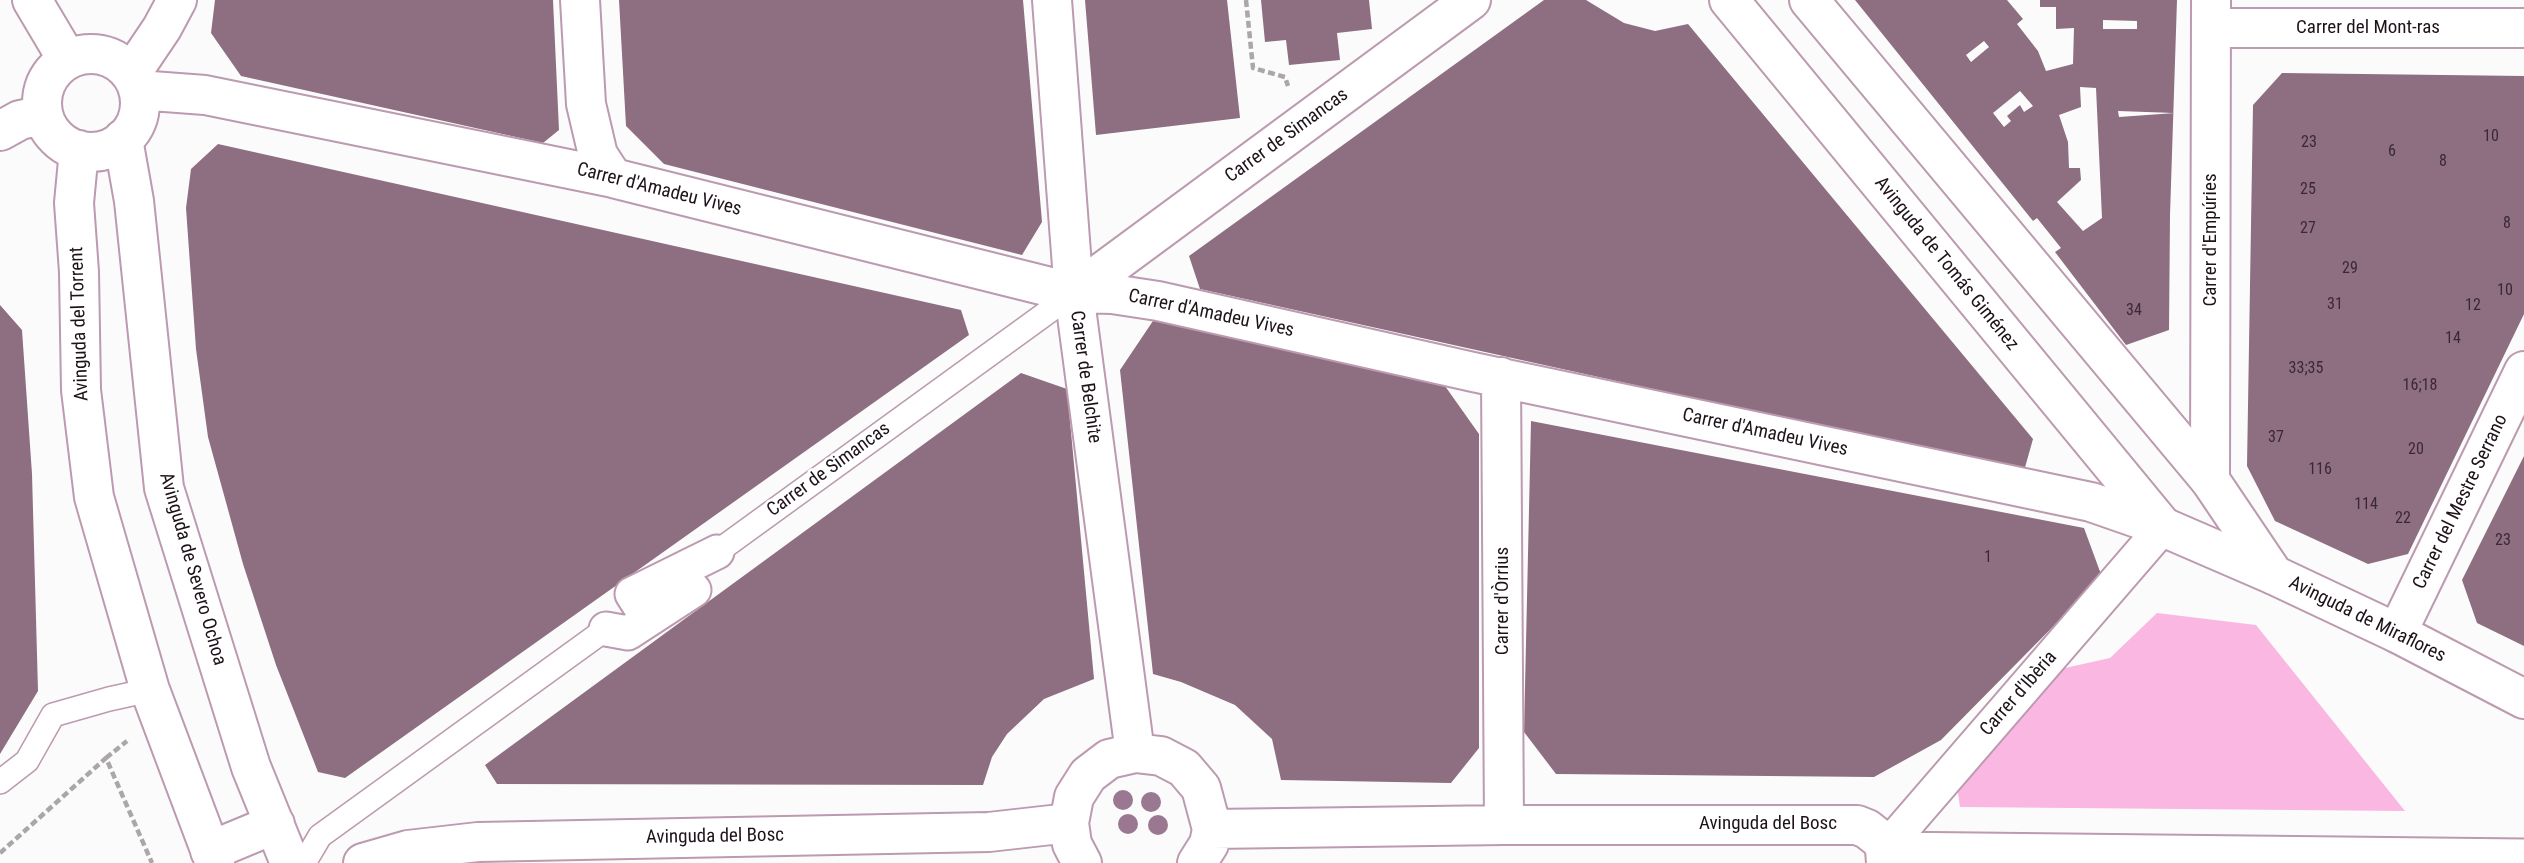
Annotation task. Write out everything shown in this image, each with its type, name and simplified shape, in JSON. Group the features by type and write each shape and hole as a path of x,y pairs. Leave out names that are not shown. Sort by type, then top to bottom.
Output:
{"street":[{"path":"32,0 67,59"},
{"path":"135,82 177,0"},
{"path":"580,0 586,104 598,155 613,178"},
{"name":"Carrer de Belchite","path":"1052,0 1074,293 1135,753"},
{"name":"Carrer de Simancas","path":"1074,293 1471,0"},
{"name":"Avinguda de Tomás Giménez","path":"1729,0 2163,527"},
{"path":"1809,0 2210,480"},
{"name":"Carrer d'Empúries","path":"2210,480 2211,14"},
{"name":"Carrer del Mont-ras","path":"2211,14 2524,28"},
{"path":"86,54 103,55 119,63 135,82 139,113 134,126 112,147 95,152 79,150 62,142 50,131 43,115 42,97 47,80 67,59 86,54"},
{"name":"Carrer d'Amadeu Vives","path":"135,82 613,178 1074,293 1112,294 1158,301 2091,502 2163,527 2274,575"},
{"path":"0,131 20,120 43,115"},
{"name":"Avinguda de Severo Ochoa","path":"123,139 134,201 164,488 251,767 290,863"},
{"name":"Avinguda del Torrent","path":"79,150 74,203 81,390 94,497 150,690"},
{"name":"Carrer del Mestre Serrano","path":"2397,633 2524,370"},
{"name":"Carrer d'Òrrius","path":"1501,377 1504,825"},
{"name":"Avinguda de Miraflores","path":"2210,480 2274,575 2397,633 2524,699"},
{"name":"Carrer d'Ibèria","path":"1885,856 2163,527"},
{"name":"Carrer de Simancas","path":"606,629 628,633 694,590 687,582 639,605 632,594 717,552"},
{"path":"150,690 213,857 275,824"},
{"path":"1082,863 1072,844 1069,823 1074,797 1088,775 1110,759 1135,753 1161,756 1184,768 1201,788 1212,829 1209,844 1197,863"},
{"name":"Avinguda del Bosc","path":"363,863 408,850 478,842 989,832 1069,823"},
{"name":"Avinguda del Bosc","path":"1212,829 1504,825 1857,825 1881,840 1885,856"},
{"path":"1885,856 2524,856"}],"lane":[{"name":"Carrer de Simancas","path":"717,552 1074,293"},
{"name":"Carrer de Simancas","path":"304,863 320,836 606,629"},
{"path":"0,782 27,761 53,715 150,690"}],"path":[{"path":"1246,0 1253,68 1285,77 1300,127"},
{"path":"0,853 127,741"},
{"path":"106,758 152,863"}],"shaded area":[{"path":"2157,613 2256,625 2405,811 1960,807 1956,780 2065,668 2110,658"}],"building":[{"path":"215,0 553,0 559,130 543,143 241,76 211,33"},
{"path":"619,0 1023,0 1042,222 1022,255 664,164 626,126"},
{"path":"1085,0 1227,0 1240,118 1096,135"},
{"path":"1261,0 1369,0 1372,29 1337,33 1340,60 1289,65 1286,40 1265,42"},
{"path":"1544,0 1586,0 1624,23 1655,31 1688,24 2033,439 2024,471 1200,289 1189,256"},
{"path":"1855,0 2007,0 2023,19 2017,24 2038,51 2046,71 2073,64 2074,28 2056,29 2056,7 2040,7 2040,0 2177,0 2169,330 2126,345 2055,252 2061,248 2037,218 2033,221","holes":["2103,20 2137,21 2137,29 2103,29","1984,41 1989,47 1971,62 1966,55","2080,87 2096,88 2102,218 2083,231 2057,202 2081,180 2080,168 2069,168 2068,142 2059,115 2081,107","2020,91 2033,106 2024,112 2020,105 2007,116 2011,121 2004,127 1993,113","2118,111 2173,113 2119,117"]},
{"path":"2282,73 2524,76 2524,314 2408,554 2368,564 2275,521 2247,466 2253,105"},
{"path":"218,144 961,310 969,335 345,778 318,772 276,665 243,564 208,437 196,349 186,208 191,169"},
{"path":"0,305 22,330 32,474 38,691 0,754"},
{"path":"1157,315 1445,386 1479,434 1479,748 1451,783 1281,780 1272,739 1235,705 1181,682 1153,674 1120,370"},
{"path":"1021,373 1067,389 1094,679 1044,699 1007,734 992,757 983,785 497,784 485,765"},
{"path":"1531,421 2084,528 2102,577 1941,740 1874,777 1556,774 1524,732"},
{"path":"2524,456 2524,646 2477,623 2462,580"}]}
